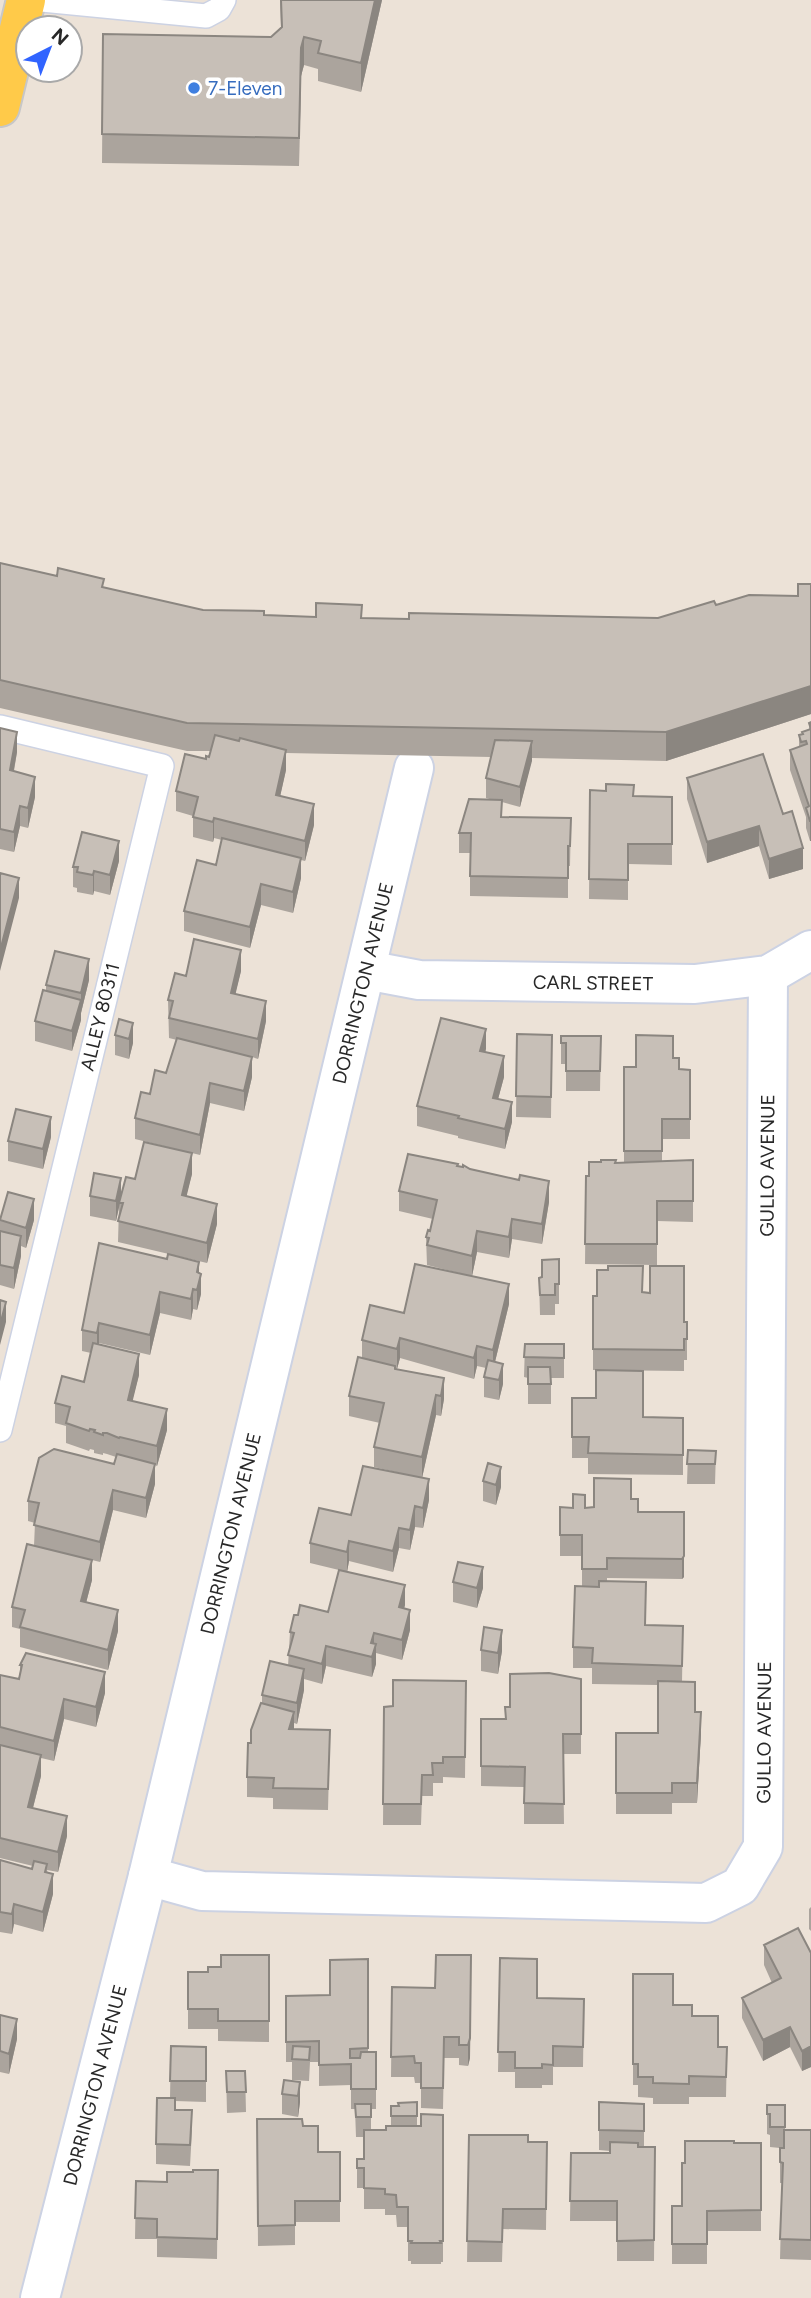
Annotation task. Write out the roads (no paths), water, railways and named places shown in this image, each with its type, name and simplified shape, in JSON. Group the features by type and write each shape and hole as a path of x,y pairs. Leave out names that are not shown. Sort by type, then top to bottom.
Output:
{"main road":[{"path":"0,107 26,0"}],"street":[{"name":"DORRINGTON AVENUE","path":"40,2298 148,1876 414,768"},
{"name":"CARL STREET","path":"366,971 419,980 695,984 768,975 811,950"},
{"name":"GULLO AVENUE","path":"148,1876 202,1891 706,1903 740,1886 763,1847 768,975"}],"lane":[{"path":"42,0 206,16 219,9 225,0"},
{"name":"ALLEY 80311","path":"0,726 162,766 0,1430"}],"place":[{"name":"7-Eleven","path":"194,88"}]}
